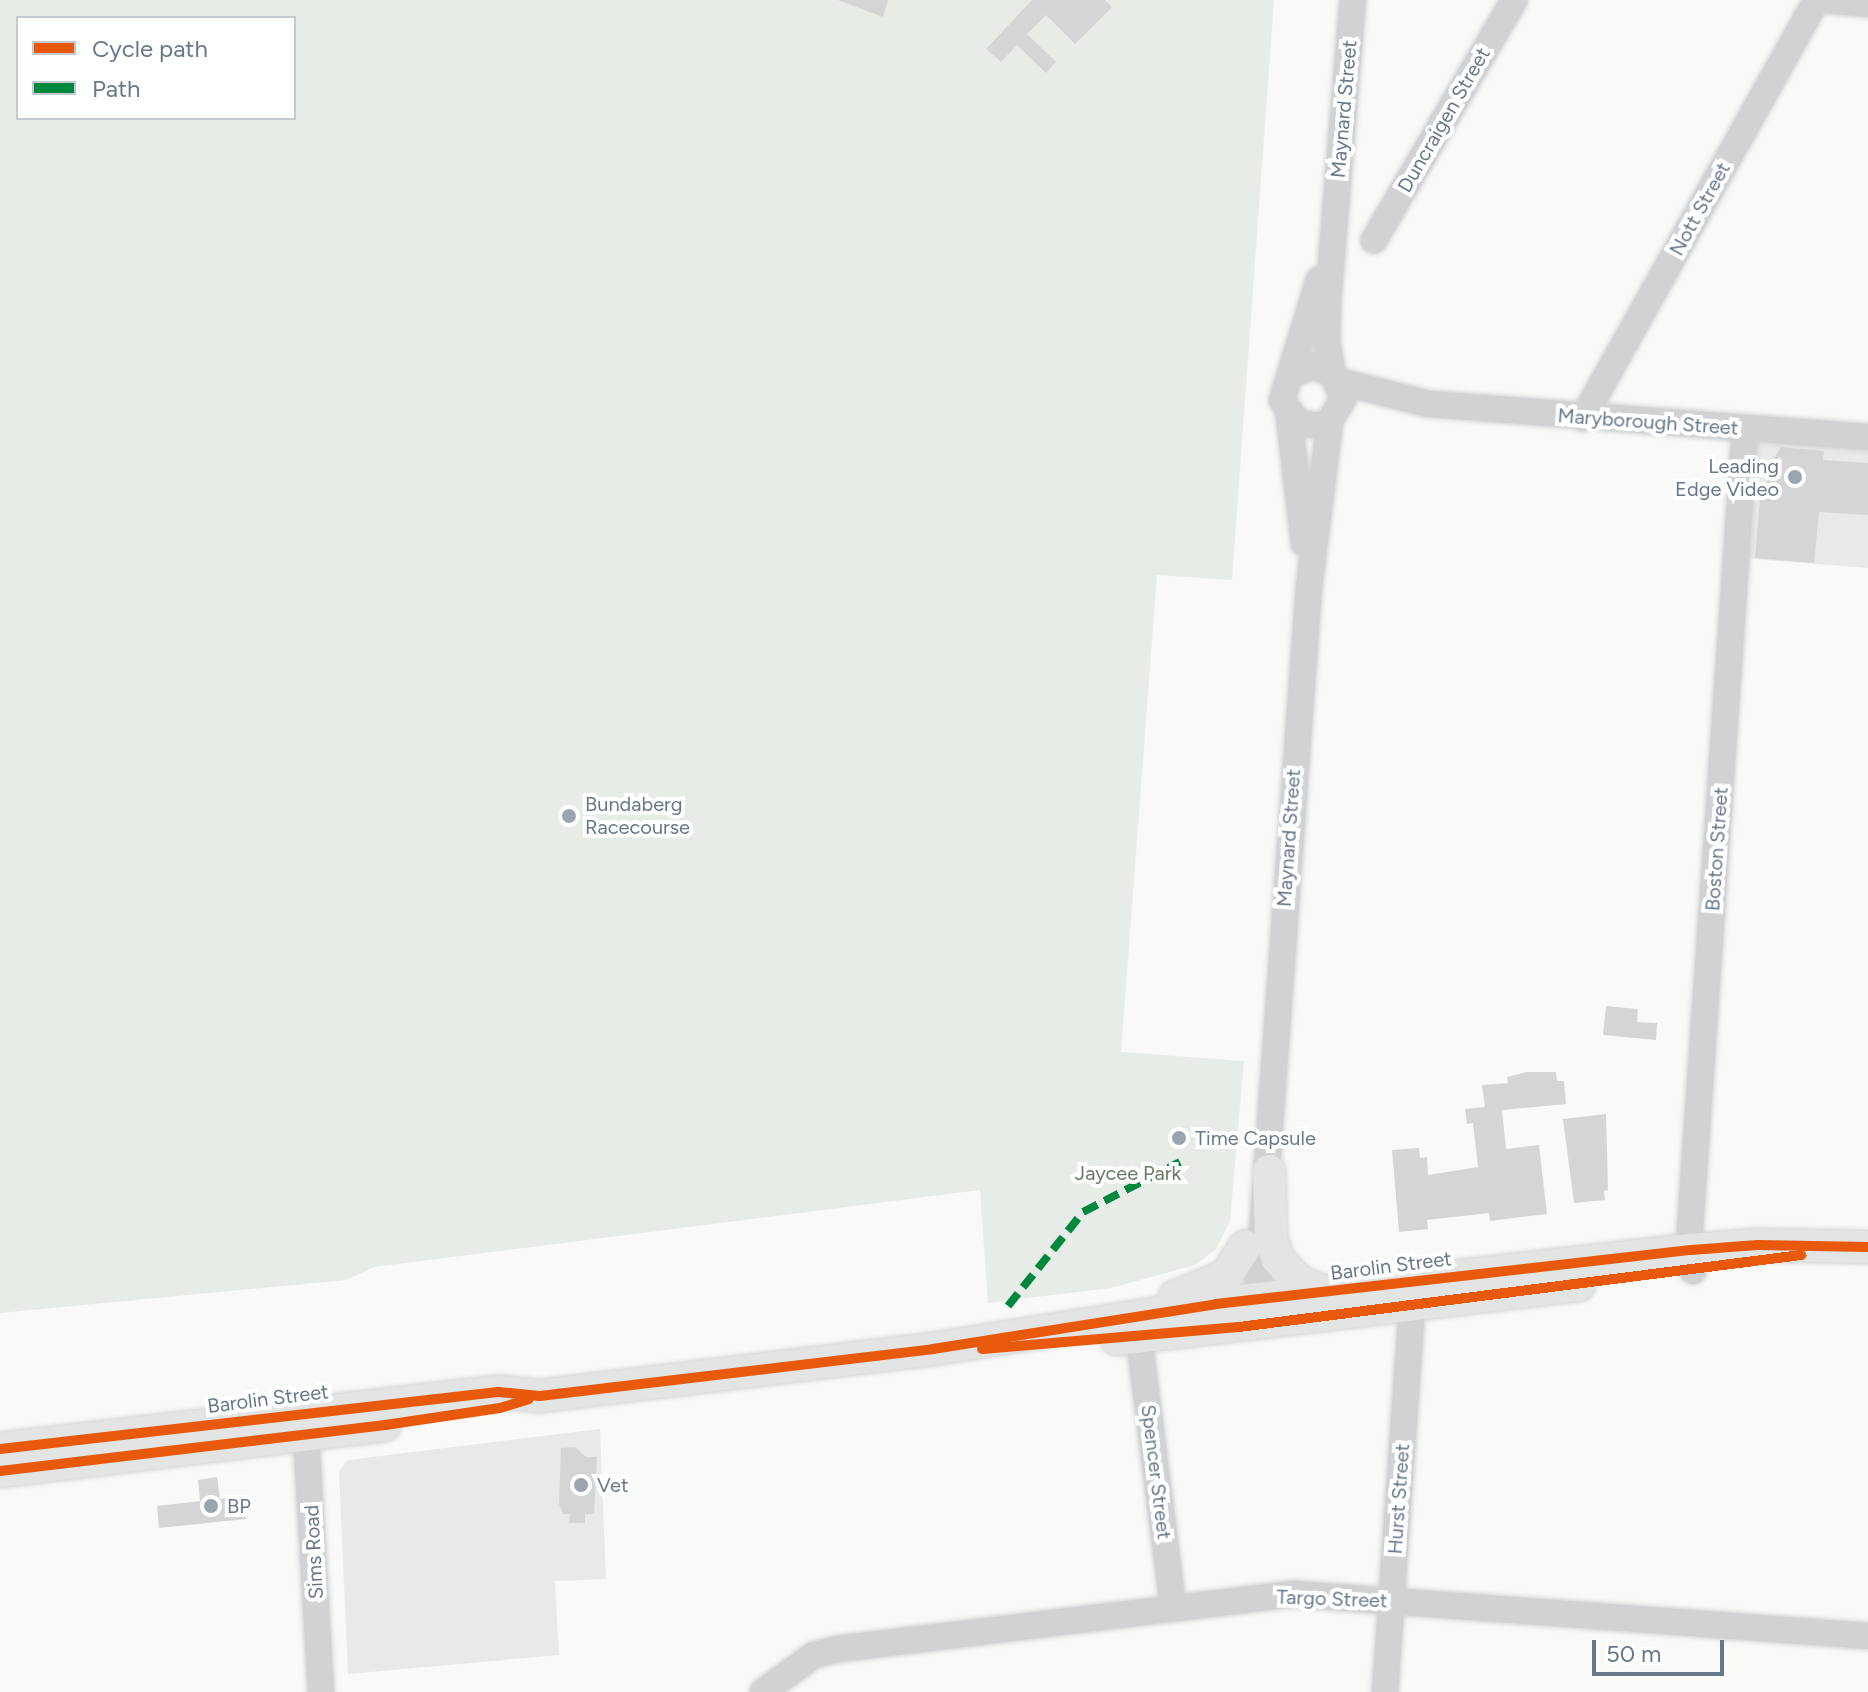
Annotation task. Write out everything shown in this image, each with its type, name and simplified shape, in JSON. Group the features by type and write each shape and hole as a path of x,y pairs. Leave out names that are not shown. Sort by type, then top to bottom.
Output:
{"main road":[{"path":"1269,1171 1271,1240 1278,1259 1298,1281 1324,1292"},
{"name":"Barolin Street","path":"0,1449 500,1408 540,1396 933,1349 1052,1328 1248,1313 1412,1306 1692,1260 1758,1245 1862,1247"},
{"path":"1052,1328 1196,1291 1226,1276 1245,1247"},
{"name":"Barolin Street","path":"933,1349 1139,1337 1248,1313 1324,1292 1692,1260"},
{"name":"Barolin Street","path":"0,1471 306,1424"}],"street":[{"name":"Maynard Street","path":"1336,377 1327,343 1334,217 1353,0"},
{"name":"Duncraigen Street","path":"1374,240 1514,0"},
{"name":"Nott Street","path":"1583,418 1817,0"},
{"path":"1823,0 1868,4"},
{"name":"Maynard Street","path":"1292,374 1334,217"},
{"path":"1313,366 1336,377 1343,399 1333,419 1309,427 1289,417 1282,393 1292,374 1313,366"},
{"name":"Maryborough Street","path":"1336,377 1429,404"},
{"name":"Maryborough Street","path":"1333,419 1367,407 1429,404 1583,418 1868,437"},
{"name":"Maynard Street","path":"1289,417 1309,587"},
{"name":"Maynard Street","path":"1248,1313 1245,1247 1259,1120 1269,1089 1309,587 1333,419"},
{"name":"Boston Street","path":"1692,1260 1745,428"},
{"name":"Maynard Street","path":"1248,1313 1274,1121 1269,1089"},
{"name":"Hurst Street","path":"1385,1692 1412,1306"},
{"name":"Spencer Street","path":"1139,1337 1173,1606"},
{"name":"Sims Road","path":"306,1424 321,1692"},
{"name":"Targo Street","path":"763,1692 814,1655 838,1649 1173,1606 1294,1594 1868,1636"}],"shaded area":[{"path":"1747,430 1868,439 1868,568 1739,558"},
{"path":"600,1429 606,1579 555,1581 559,1655 348,1674 339,1471 348,1460"}],"green space":[{"name":"Bundaberg Racecourse","path":"0,0 1274,0 1232,580 1157,575 1121,1052 1244,1061 1230,1221 1216,1249 1195,1265 1111,1288 988,1303 980,1190 374,1267 346,1280 0,1313"}],"building":[{"path":"838,0 888,0 883,17"},
{"path":"1032,0 1105,0 1112,7 1075,44 1046,15 1027,34 1056,62 1046,73 1017,45 1001,62 986,49"},
{"path":"1781,447 1824,451 1823,460 1868,463 1868,515 1819,512 1814,563 1755,558 1761,488 1767,488 1769,466"},
{"path":"1606,1006 1638,1009 1637,1022 1657,1023 1656,1040 1603,1035"},
{"path":"1527,1072 1556,1072 1557,1081 1564,1081 1566,1104 1502,1110 1506,1149 1539,1145 1547,1214 1490,1221 1489,1213 1427,1220 1428,1229 1399,1232 1392,1150 1419,1148 1420,1158 1427,1157 1428,1175 1478,1167 1473,1123 1467,1124 1465,1109 1485,1107 1482,1085 1508,1083 1507,1077"},
{"path":"1606,1114 1608,1190 1604,1191 1605,1200 1574,1203 1563,1119"},
{"name":"Vet","path":"575,1447 586,1457 597,1457 594,1514 585,1514 585,1523 569,1523 570,1514 563,1514 559,1504 561,1448"},
{"path":"217,1477 220,1499 243,1496 246,1519 159,1528 157,1506 200,1501 198,1480"}],"marked path":[{"path":"1008,1306 1083,1212 1180,1162"}],"cycle path":[{"path":"0,1449 498,1392 540,1396 933,1349 1216,1304 1691,1250 1758,1245 1868,1247"},
{"path":"982,1349 1239,1327 1801,1255"},
{"path":"0,1471 385,1425 500,1408 529,1399"}],"place":[{"name":"Leading Edge Video","path":"1795,477"},
{"name":"Bundaberg Racecourse","path":"569,816"},
{"name":"Time Capsule","path":"1179,1138"},
{"name":"Vet","path":"581,1485"},
{"name":"BP","path":"211,1506"}],"park label":[{"name":"Jaycee Park","path":"1128,1173"}]}
